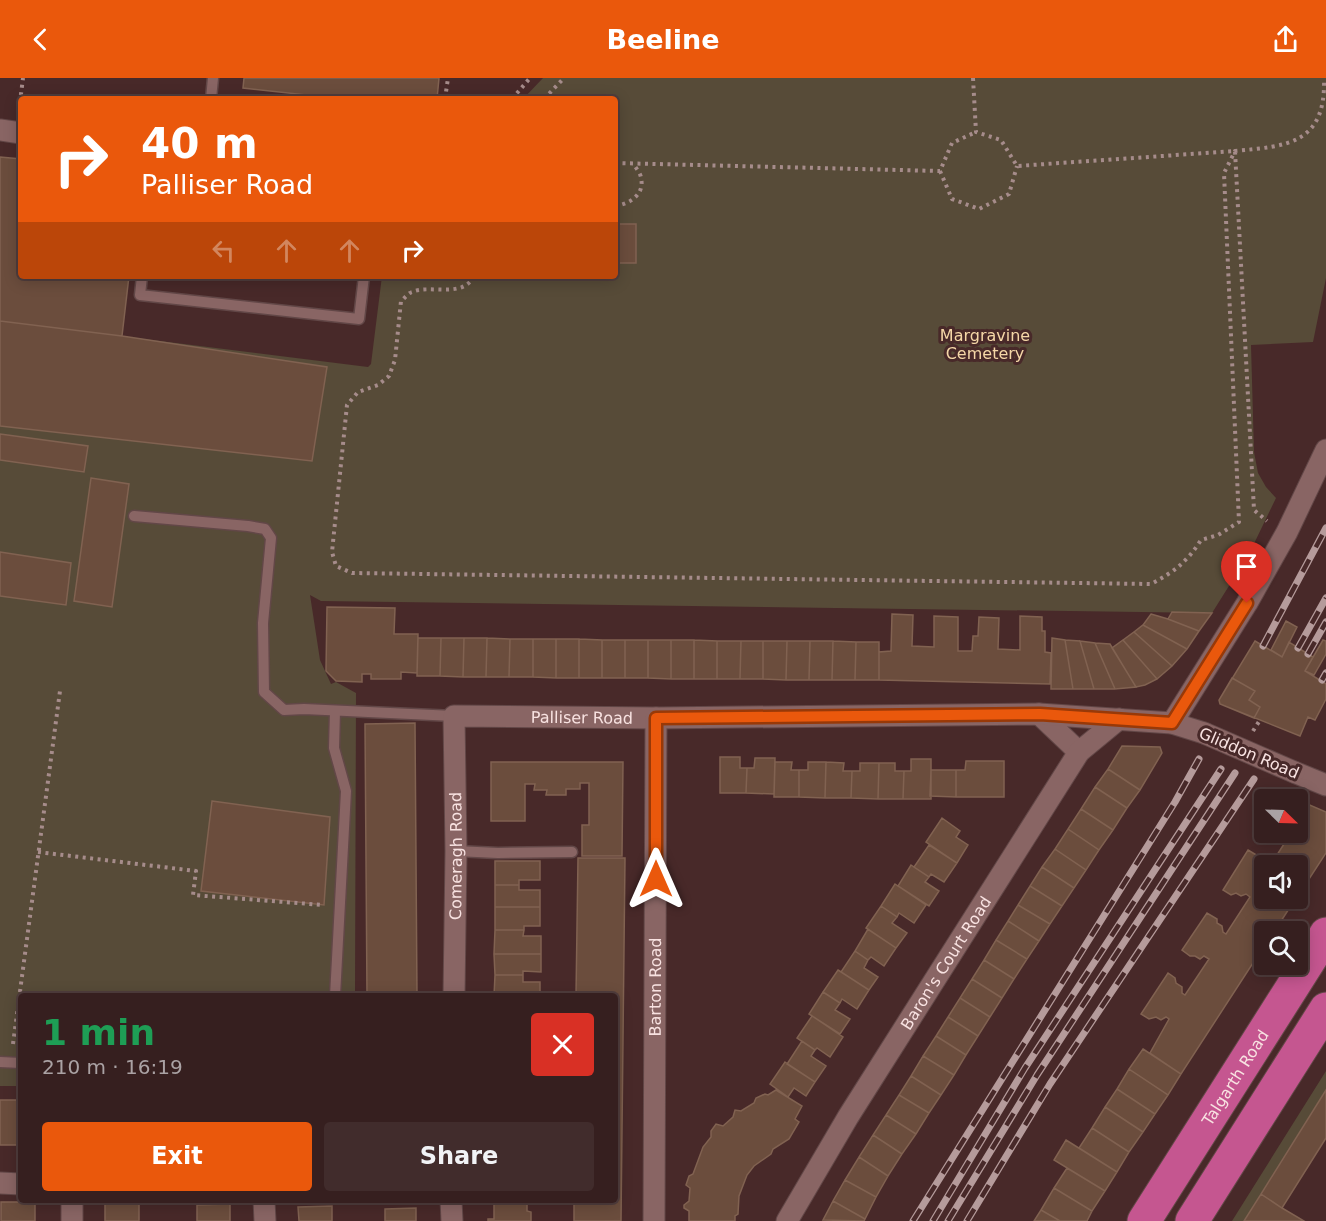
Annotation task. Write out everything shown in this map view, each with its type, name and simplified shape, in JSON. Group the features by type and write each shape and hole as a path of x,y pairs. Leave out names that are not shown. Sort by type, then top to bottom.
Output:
{"highway":[{"name":"Talgarth Road","path":"1143,1221 1326,934"},
{"path":"1192,1221 1326,1009"}],"street":[{"path":"1172,723 1247,603 1287,532 1326,450"},
{"path":"1040,714 1079,752"},
{"name":"Palliser Road","path":"454,716 656,718 1040,714 1172,723"},
{"name":"Comeragh Road","path":"454,716 456,851 454,993"},
{"name":"Barton Road","path":"654,1221 656,718"},
{"name":"Baron's Court Road","path":"787,1221 848,1117 1079,752 1119,719"},
{"name":"Gliddon Road","path":"1172,723 1204,733 1326,785"},
{"path":"0,1183 18,1184"},
{"path":"72,1203 72,1221"},
{"path":"264,1203 265,1221"},
{"path":"451,1203 452,1221"}],"lane":[{"path":"211,96 213,78"},
{"path":"142,279 140,295 359,319 364,279"},
{"name":"Palliser Road","path":"134,516 248,526 265,530 271,538 263,623 264,692 284,710 454,716"},
{"path":"335,711 334,748 346,791 335,993"},
{"path":"456,851 572,852"}],"path":[{"path":"19,96 23,78"},
{"path":"445,96 447,78"},
{"path":"515,96 530,78"},
{"path":"547,96 564,78"},
{"path":"973,78 976,132"},
{"path":"1017,166 1278,147 1299,139 1315,125 1325,98 1324,78"},
{"path":"12,132 18,103"},
{"path":"976,132 1001,140 1017,166 1009,194 979,209 952,199 940,171 952,143 976,132"},
{"path":"472,279 459,288 412,291 401,301 395,360 389,376 378,384 358,392 347,405 332,552 336,566 352,573 1151,584 1175,571 1192,554 1201,540 1218,535 1239,522 1224,173 1235,151"},
{"path":"1235,151 1254,510 1265,521 1287,532"},
{"path":"618,164 940,171"},
{"path":"618,205 628,203 640,192 642,178 634,164"},
{"path":"19,993 60,691"},
{"path":"38,852 196,871 193,895 324,905"},
{"path":"10,1062 18,1002"}],"green space":[{"name":"Margravine Cemetery","path":"543,78 1326,78 1326,278 1313,342 1251,345 1254,452 1258,473 1276,498 1249,554 1212,613 321,601 310,595 320,660 331,684 336,682 356,693 355,993 18,993 18,1086 0,1086 0,321 368,367 371,364 382,279 618,279 618,96 526,96"},
{"path":"1326,1071 1326,1090 1244,1221 1232,1221"}],"building":[{"path":"244,78 439,78 437,96 316,96 243,88"},
{"path":"0,157 18,159 18,279 129,279 122,336 0,321"},
{"path":"618,224 636,224 636,263 618,263"},
{"path":"0,321 122,336 327,367 312,461 0,426"},
{"path":"0,434 88,446 84,472 0,460"},
{"path":"91,478 129,484 112,607 74,601"},
{"path":"0,552 71,563 66,605 0,596"},
{"path":"327,607 395,608 394,634 418,634 417,673 401,672 401,679 371,679 371,674 362,674 362,682 336,681 326,671"},
{"path":"1172,612 1212,613 1199,631 1168,619"},
{"path":"892,614 913,615 912,646 934,647 934,616 958,617 958,651 972,651 973,636 978,636 979,617 999,618 998,649 1020,650 1020,616 1042,617 1045,652 1051,653 1050,684 879,680 879,652 891,651"},
{"path":"1151,614 1199,631 1187,649 1143,625"},
{"path":"1286,621 1297,627 1282,657 1271,650"},
{"path":"1143,625 1187,649 1172,666 1134,632"},
{"path":"1134,632 1172,666 1157,679 1123,640"},
{"path":"418,638 441,638 440,676 417,676"},
{"path":"441,638 464,638 463,677 440,676"},
{"path":"464,638 487,638 486,677 463,677"},
{"path":"487,638 510,639 509,677 486,677"},
{"path":"1052,638 1065,640 1073,689 1051,689"},
{"path":"510,639 533,639 533,677 509,677"},
{"path":"533,639 556,639 556,678 533,677"},
{"path":"556,639 579,639 579,678 556,678"},
{"path":"579,639 602,640 602,678 579,678"},
{"path":"602,640 625,640 625,678 602,678"},
{"path":"625,640 648,640 648,678 625,678"},
{"path":"648,640 671,640 671,679 648,678"},
{"path":"671,640 694,640 694,679 671,679"},
{"path":"694,640 717,641 717,679 694,679"},
{"path":"1065,640 1080,641 1094,689 1073,689"},
{"path":"1123,640 1157,679 1136,687 1112,648"},
{"path":"1323,640 1326,641 1326,654 1314,675 1305,671"},
{"path":"717,641 741,641 740,679 717,679"},
{"path":"741,641 763,641 763,679 740,679"},
{"path":"763,641 787,641 786,680 763,679"},
{"path":"787,641 810,641 809,680 786,680"},
{"path":"810,641 833,641 832,680 809,680"},
{"path":"833,641 856,642 855,680 832,680"},
{"path":"1080,641 1095,643 1115,689 1094,689"},
{"path":"1255,641 1282,657 1289,642 1313,657 1305,671 1326,684 1326,699 1315,720 1308,717 1300,736 1220,704 1219,700"},
{"path":"856,642 879,642 879,680 855,680"},
{"path":"1095,643 1110,644 1136,687 1115,689"},
{"path":"1232,678 1255,691 1249,700 1260,707 1254,718 1220,704 1219,700"},
{"path":"415,723 417,993 367,993 365,724"},
{"path":"1122,746 1160,747 1162,753 1140,790 1108,769"},
{"path":"720,757 740,757 740,768 747,768 746,793 720,793"},
{"path":"755,758 775,758 774,794 746,793 747,768 754,768"},
{"path":"911,759 931,759 931,799 903,799 904,771 911,771"},
{"path":"966,761 1004,761 1004,797 956,797 956,770 965,770"},
{"path":"491,762 623,762 622,856 582,856 582,825 589,825 589,783 580,783 580,789 566,789 566,795 546,795 547,790 534,790 535,784 525,784 525,821 491,821"},
{"path":"775,762 792,762 791,770 799,770 799,797 774,797"},
{"path":"808,762 826,762 825,798 799,797 799,770 808,770"},
{"path":"826,762 844,763 843,771 852,771 851,798 825,798"},
{"path":"860,763 879,763 878,799 851,798 852,771 860,771"},
{"path":"879,763 895,763 895,771 904,771 903,799 878,799"},
{"path":"1108,769 1140,790 1127,808 1095,787"},
{"path":"931,770 956,770 956,797 930,796"},
{"path":"1095,787 1127,808 1113,830 1081,809"},
{"path":"212,801 330,817 324,905 201,891"},
{"path":"1308,804 1326,812 1326,853 1308,881 1308,855 1277,855 1285,843 1308,843"},
{"path":"1081,809 1113,830 1099,850 1068,829"},
{"path":"942,818 960,831 956,837 968,845 957,863 926,842"},
{"path":"1068,829 1099,850 1086,870 1055,849"},
{"path":"929,845 957,863 944,882 931,874 929,877 914,867"},
{"path":"1055,849 1086,870 1074,888 1042,867"},
{"path":"1248,850 1256,855 1254,855 1254,909 1289,909 1281,921 1254,921 1254,961 1181,1074 1150,1053 1169,1019 1166,1017 1161,1020 1156,1017 1149,1019 1141,1014 1168,973 1182,987 1182,993 1185,995 1209,959 1204,956 1200,959 1190,956 1182,950 1207,913 1217,919 1217,923 1222,926 1226,934 1250,897 1246,894 1231,895 1223,890"},
{"path":"578,858 625,858 621,1221 574,1221 574,1203 618,1203 618,993 576,993"},
{"path":"495,861 540,861 540,880 519,880 519,885 495,885"},
{"path":"911,865 929,877 925,882 939,891 929,906 898,886"},
{"path":"1042,867 1074,888 1062,906 1030,886"},
{"path":"895,884 926,905 914,923 899,913 897,917 881,906"},
{"path":"495,885 519,885 519,890 540,890 540,907 495,907"},
{"path":"1030,886 1062,906 1050,924 1018,905"},
{"path":"1018,905 1050,924 1039,941 1008,921"},
{"path":"881,906 897,917 892,923 907,933 896,948 866,928"},
{"path":"495,907 540,907 540,926 524,926 524,930 495,930"},
{"path":"1008,921 1039,941 1027,959 996,940"},
{"path":"868,929 896,948 884,966 871,957 868,960 855,951"},
{"path":"495,930 524,930 523,936 541,936 541,954 494,954"},
{"path":"996,940 1027,959 1014,979 984,960"},
{"path":"855,951 868,960 864,968 878,977 869,990 841,972"},
{"path":"494,954 541,954 541,972 523,971 523,975 495,975"},
{"path":"984,960 1014,979 1002,998 972,979"},
{"path":"838,970 869,990 857,1009 842,999 840,1003 823,992"},
{"path":"495,975 523,975 523,982 540,982 540,993 494,993"},
{"path":"972,979 1002,998 990,1017 960,998"},
{"path":"823,992 840,1003 835,1010 850,1019 840,1034 809,1014"},
{"path":"960,998 990,1017 978,1036 948,1017"},
{"path":"812,1016 843,1037 830,1057 797,1038"},
{"path":"948,1017 978,1036 966,1055 936,1036"},
{"path":"936,1036 966,1055 954,1075 923,1056"},
{"path":"802,1041 815,1050 811,1056 826,1066 815,1082 787,1064"},
{"path":"1143,1049 1181,1074 1168,1095 1129,1069"},
{"path":"923,1056 954,1075 941,1095 911,1076"},
{"path":"785,1062 815,1082 806,1096 794,1088 788,1097 770,1084"},
{"path":"1129,1069 1168,1095 1155,1114 1117,1089"},
{"path":"911,1076 941,1095 929,1113 899,1095"},
{"path":"1117,1089 1155,1114 1143,1132 1105,1107"},
{"path":"776,1090 802,1106 795,1119 799,1122 789,1139 773,1149 771,1154 754,1166 747,1175 739,1196 738,1214 735,1216 735,1221 689,1221 689,1211 684,1208 689,1201 690,1188 686,1185 689,1176 693,1174 703,1147 711,1137 711,1131 716,1124 723,1126 733,1117 735,1110 741,1111 754,1103 756,1098"},
{"path":"1326,1090 1326,1138 1282,1208 1261,1194"},
{"path":"899,1095 929,1113 916,1134 886,1115"},
{"path":"0,1100 18,1100 18,1145 0,1145"},
{"path":"1105,1107 1143,1132 1129,1152 1092,1128"},
{"path":"886,1115 916,1134 902,1154 873,1135"},
{"path":"1092,1128 1129,1152 1117,1172 1079,1148"},
{"path":"873,1135 902,1154 888,1176 859,1157"},
{"path":"1066,1140 1117,1172 1105,1191 1054,1160"},
{"path":"859,1157 888,1176 876,1197 845,1180"},
{"path":"1067,1168 1105,1191 1092,1211 1054,1188"},
{"path":"845,1180 876,1197 865,1219 833,1201"},
{"path":"1054,1188 1092,1211 1087,1221 1060,1221 1041,1210"},
{"path":"1261,1194 1282,1208 1304,1221 1244,1221"},
{"path":"833,1201 865,1219 864,1221 823,1220"},
{"path":"1,1202 35,1203 35,1221 1,1221"},
{"path":"494,1203 527,1203 527,1211 531,1212 531,1221 488,1221 488,1219 494,1219"},
{"path":"105,1204 139,1204 139,1221 105,1221"},
{"path":"230,1204 230,1221 197,1221 197,1205"},
{"path":"332,1206 332,1221 299,1221 298,1207"},
{"path":"416,1208 416,1221 385,1221 385,1209"},
{"path":"1041,1210 1060,1221 1034,1221"}],"railway":[{"path":"1263,646 1326,528"},
{"path":"1298,648 1326,598"},
{"path":"1308,654 1326,622"},
{"path":"1322,680 1326,673"},
{"path":"913,1221 1175,802 1199,759"},
{"path":"933,1221 1025,1068 1221,769"},
{"path":"948,1221 1037,1075 1235,773"},
{"path":"967,1221 1050,1084 1254,779"}],"route":[{"path":"656,879 656,718 1040,714 1172,723 1247,603"}]}
